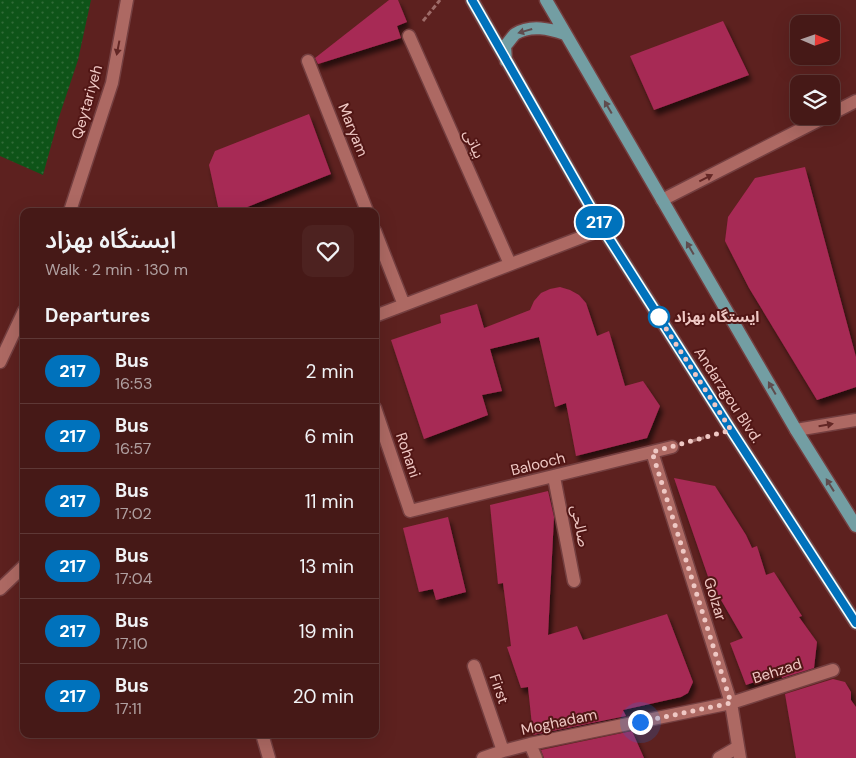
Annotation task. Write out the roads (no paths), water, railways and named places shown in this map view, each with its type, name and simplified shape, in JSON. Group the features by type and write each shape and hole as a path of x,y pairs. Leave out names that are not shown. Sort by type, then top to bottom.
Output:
{"main road":[{"name":"Andarzgou Blvd.","path":"472,0 603,229 856,623"},
{"path":"546,0 796,430 856,526"},
{"path":"506,62 505,46 515,34 530,29 546,28 565,34"}],"street":[{"name":"Qeytariyeh","path":"71,208 112,83 128,0"},
{"name":"بیاتی","path":"409,36 510,264"},
{"name":"Maryam","path":"308,61 366,208"},
{"path":"840,109 856,101"},
{"path":"662,200 809,125"},
{"path":"379,314 603,229"},
{"path":"379,241 404,305"},
{"path":"0,362 20,320"},
{"name":"Rohani","path":"379,420 410,511"},
{"path":"796,430 856,420"},
{"name":"Balooch","path":"410,511 672,447"},
{"name":"Golzar","path":"652,452 731,703 739,753"},
{"name":"صالحی","path":"554,477 574,581"},
{"path":"0,589 20,570"},
{"name":"First","path":"474,666 503,751"},
{"name":"‌Behzad","path":"731,703 833,670"},
{"name":"Moghadam","path":"483,758 530,744 731,703"},
{"path":"263,738 269,758"},
{"path":"530,744 536,758"},
{"path":"719,758 739,753"}],"place":[{"name":"ایستگاه بهزاد","path":"659,317"}]}
